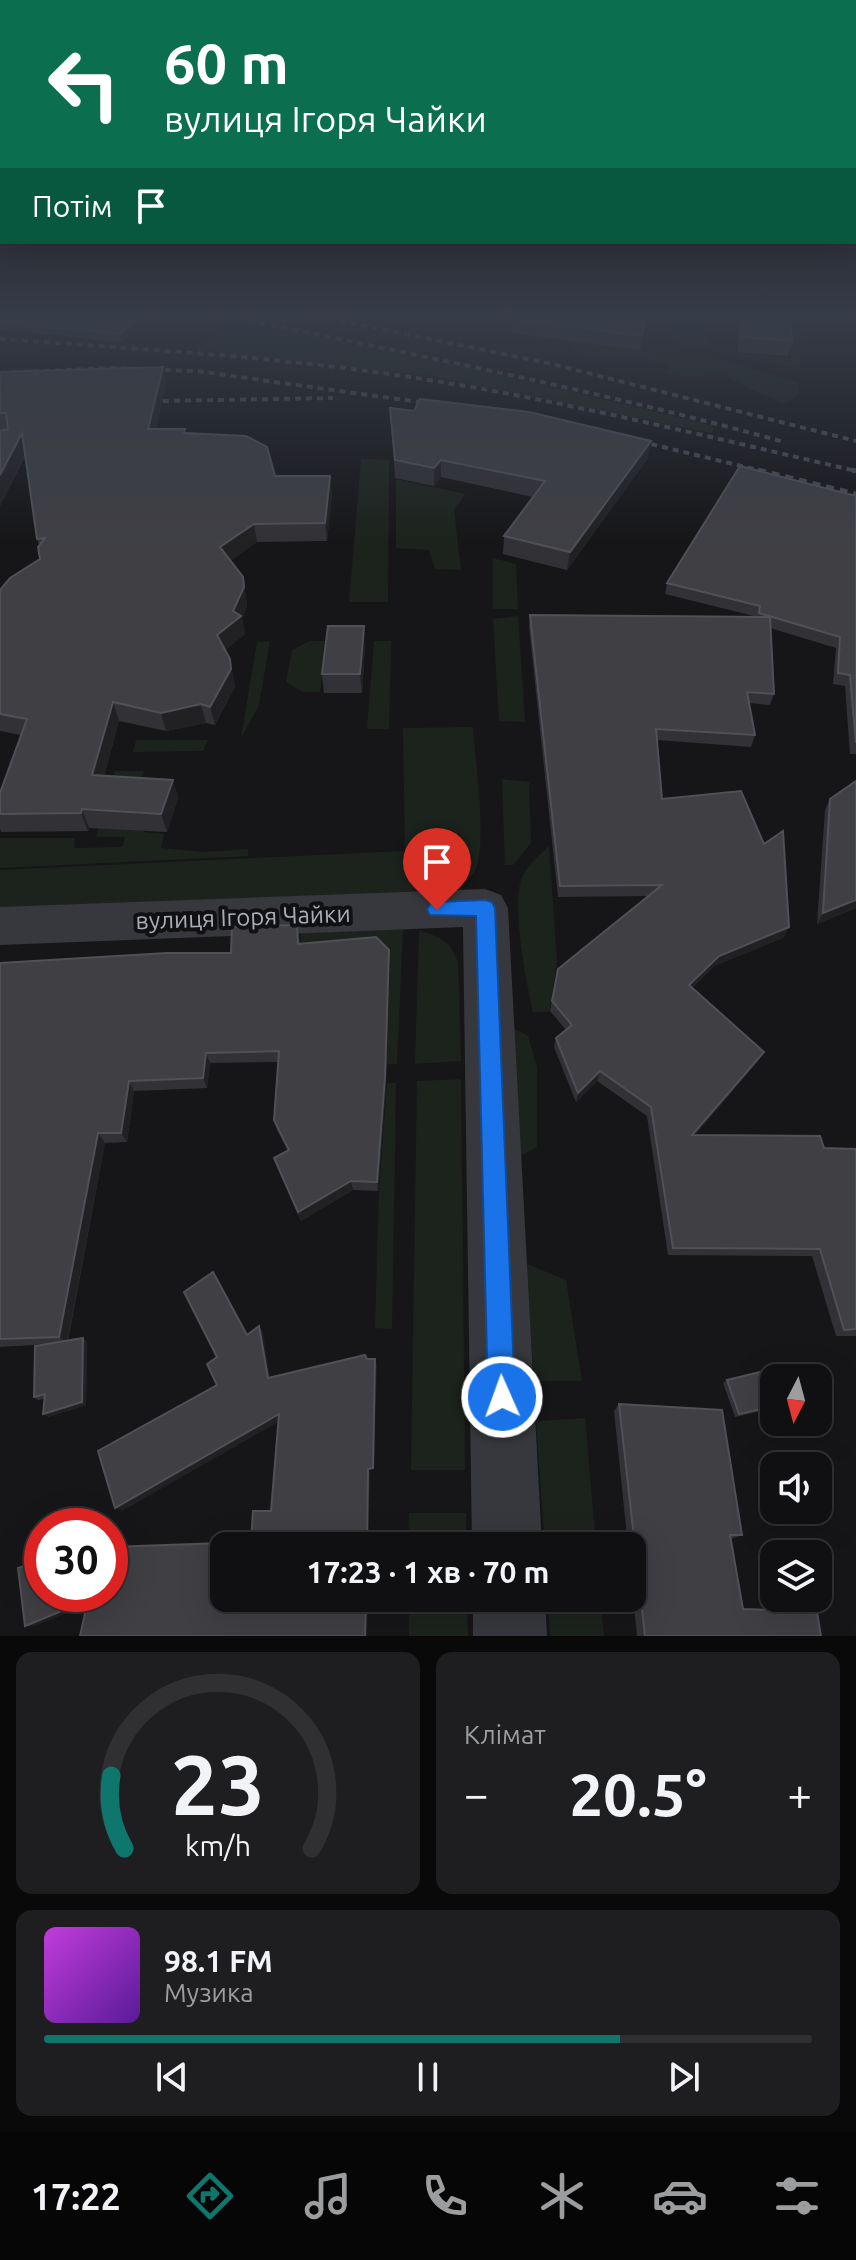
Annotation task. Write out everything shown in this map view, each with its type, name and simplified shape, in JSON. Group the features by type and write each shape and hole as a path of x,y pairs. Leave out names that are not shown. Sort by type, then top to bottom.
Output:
{"street":[{"name":"вулиця Ігоря Чайки","path":"0,926 485,908 507,1532"},
{"path":"509,1612 510,1636"}],"shaded area":[{"path":"499,390 565,390 714,426 712,433"},
{"path":"754,390 798,390 798,395 783,404"},
{"path":"361,459 389,460 388,602 349,602"},
{"path":"396,479 465,494 454,510 461,570 435,569 429,550 396,548"},
{"path":"493,558 516,564 518,609 493,609"},
{"path":"518,616 525,722 499,721 493,619"},
{"path":"270,641 259,705 241,738 257,642"},
{"path":"310,641 327,641 320,692 303,692 286,682 292,650"},
{"path":"374,641 391,641 389,729 367,729"},
{"path":"473,727 480,820 479,856 471,876 448,891 0,912 0,870 405,851 403,728"},
{"path":"136,740 208,740 203,751 133,752"},
{"path":"115,771 144,771 140,792 157,793 143,832 164,834 161,848 204,852 248,849 248,856 0,868 0,838 75,838 74,848 122,847 125,837 96,837"},
{"path":"502,779 529,782 531,843 513,865 505,865"},
{"path":"549,846 557,962 549,1012 533,1012 521,945 519,893 526,870"},
{"path":"403,928 397,1064 386,1064 390,961 377,948 300,956 301,930"},
{"path":"419,931 444,941 458,963 461,1061 415,1064"},
{"path":"512,1027 528,1036 537,1067 537,1147 520,1156"},
{"path":"461,1079 465,1470 411,1470 417,1081"},
{"path":"387,1083 396,1083 392,1329 375,1328 379,1191"},
{"path":"525,1263 566,1280 582,1381 534,1381"},
{"path":"585,1418 595,1532 544,1532 536,1421"},
{"path":"409,1513 466,1513 466,1532 409,1532"},
{"path":"409,1612 467,1612 468,1636 409,1636"},
{"path":"549,1612 601,1612 604,1636 550,1636"}],"building":[{"path":"0,390 157,390 148,429 185,429 184,433 246,436 267,447 275,476 330,476 325,523 254,524 220,547 243,577 244,587 233,611 241,616 217,635 230,659 231,669 210,707 201,704 161,713 113,702 92,775 173,780 161,814 82,809 81,813 0,814 0,793 27,719 0,714 0,590 10,578 40,559 38,547 45,538 37,539 22,433 0,475 0,431 8,429 6,413 0,413"},
{"path":"420,399 529,412 651,441 570,552 504,536 545,481 441,460 434,468 395,460 390,408 414,411"},
{"path":"740,466 856,496 856,743 850,675 838,673 840,637 759,613 760,606 667,583"},
{"path":"530,615 770,617 774,694 747,692 755,735 656,729 662,799 741,791 764,844 783,831 789,927 719,956 689,985 764,1052 692,1135 820,1136 824,1148 856,1149 856,1329 844,1330 820,1249 673,1248 651,1107 600,1071 578,1093 556,1038 572,1025 552,1001 558,969 662,885 560,886"},
{"path":"328,626 364,626 360,674 322,674"},
{"path":"856,781 856,900 823,913 830,799"},
{"path":"297,925 298,944 376,937 389,950 385,1077 377,1182 351,1181 298,1212 274,1158 289,1150 274,1120 279,1051 206,1053 203,1078 129,1081 121,1133 98,1133 59,1337 0,1339 0,963 167,953 231,953 232,927"},
{"path":"213,1272 247,1335 259,1326 268,1378 365,1355 367,1359 375,1359 373,1468 368,1469 367,1532 252,1532 253,1511 271,1511 279,1414 115,1508 98,1451 217,1385 207,1364 217,1357 184,1292"},
{"path":"83,1338 82,1402 43,1414 45,1394 34,1397 35,1346"},
{"path":"760,1372 760,1409 739,1414 727,1380"},
{"path":"619,1404 722,1410 742,1535 730,1535 743,1609 817,1612 821,1636 645,1636 642,1612 646,1612 646,1532 633,1532"},
{"path":"210,1543 210,1612 366,1612 365,1636 80,1636 85,1612 128,1612 128,1546"},
{"path":"24,1566 24,1612 59,1612 25,1626 18,1568"}],"railway":[{"path":"335,390 441,405"},
{"path":"487,390 617,416 856,471 852,470"},
{"path":"579,390 784,442"},
{"path":"656,390 856,441"},
{"path":"163,401 333,398"},
{"path":"630,439 766,472"},
{"path":"758,470 856,494"}],"route":[{"path":"437,910 485,908 502,1397"}]}
